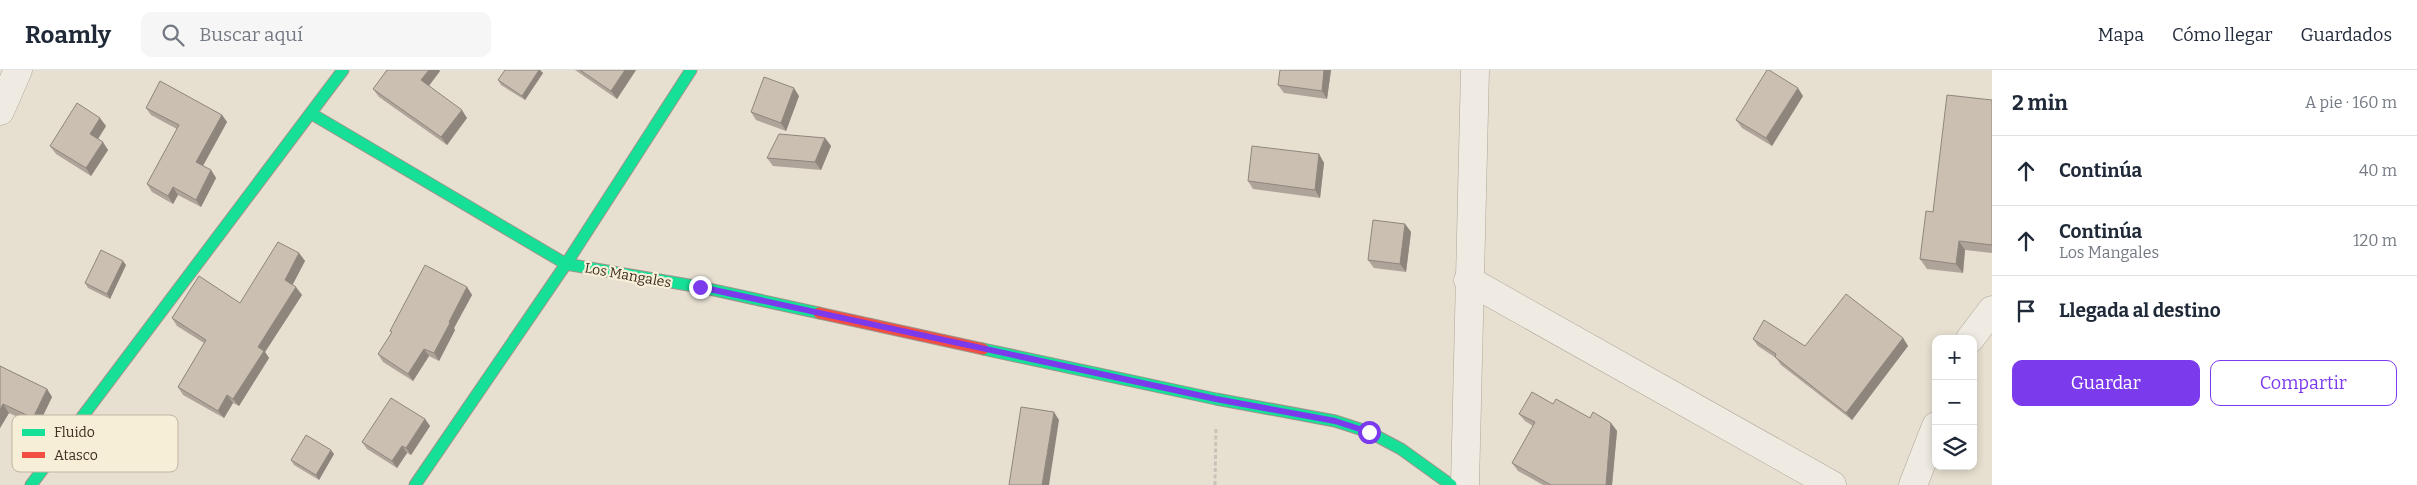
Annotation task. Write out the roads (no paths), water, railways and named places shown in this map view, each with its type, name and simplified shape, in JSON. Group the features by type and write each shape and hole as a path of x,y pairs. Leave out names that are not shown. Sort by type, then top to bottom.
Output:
{"street":[{"path":"0,111 18,70"},
{"path":"84,415 312,114 343,70"},
{"path":"415,485 566,264 691,70"},
{"path":"1465,485 1468,280 1475,70"},
{"name":"Los Mangales","path":"312,114 566,264 710,289 1216,399 1335,421 1369,432 1401,449 1451,485"},
{"path":"1468,280 1832,485"},
{"path":"1973,335 1992,310"},
{"path":"1913,485 1932,436"},
{"path":"31,485 41,472"}]}
